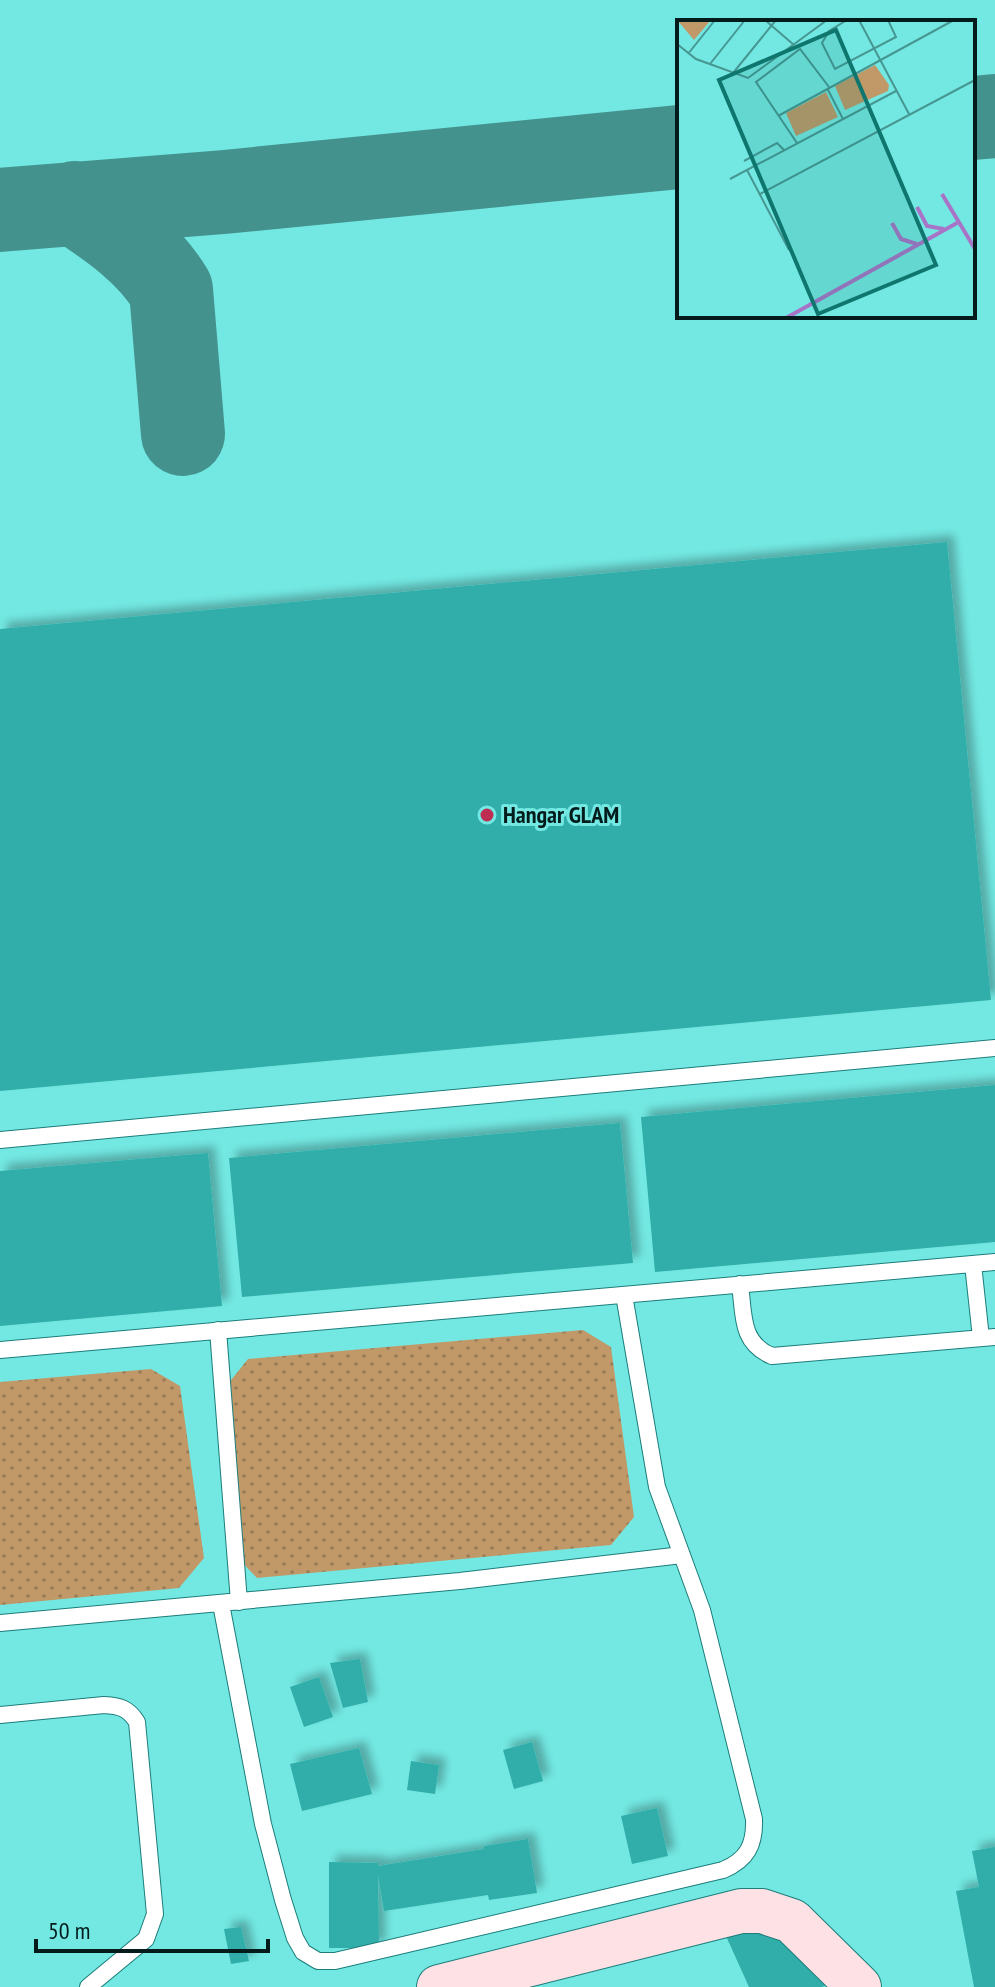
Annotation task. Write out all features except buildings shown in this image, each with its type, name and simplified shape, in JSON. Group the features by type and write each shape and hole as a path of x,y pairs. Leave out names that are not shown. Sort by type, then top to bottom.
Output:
{"street":[{"path":"439,1987 741,1911 762,1911 792,1921 859,1987"}],"lane":[{"path":"0,1140 995,1048"},
{"path":"0,1350 995,1262"},
{"path":"740,1284 750,1341 759,1351 772,1356 988,1337 973,1264"},
{"path":"221,1604 263,1824 291,1925 303,1952 318,1961 335,1961 723,1870 738,1863 749,1851 755,1835 754,1819 702,1610 657,1487 624,1295"},
{"path":"218,1330 239,1602"},
{"path":"0,1623 460,1581 682,1555"},
{"path":"0,1715 104,1705 130,1711 137,1722 155,1914 146,1939 88,1987"}],"shaded area":[{"path":"583,1330 611,1347 634,1517 611,1545 257,1578 235,1555 219,1395 248,1359"},
{"path":"151,1369 180,1386 204,1558 179,1588 0,1605 0,1382"}],"taxiway":[{"path":"975,118 995,116"},
{"path":"0,210 224,192 677,147"},
{"path":"75,203 140,252 171,290 183,434"}],"place":[{"name":"Hangar GLAM","path":"487,815"}]}
